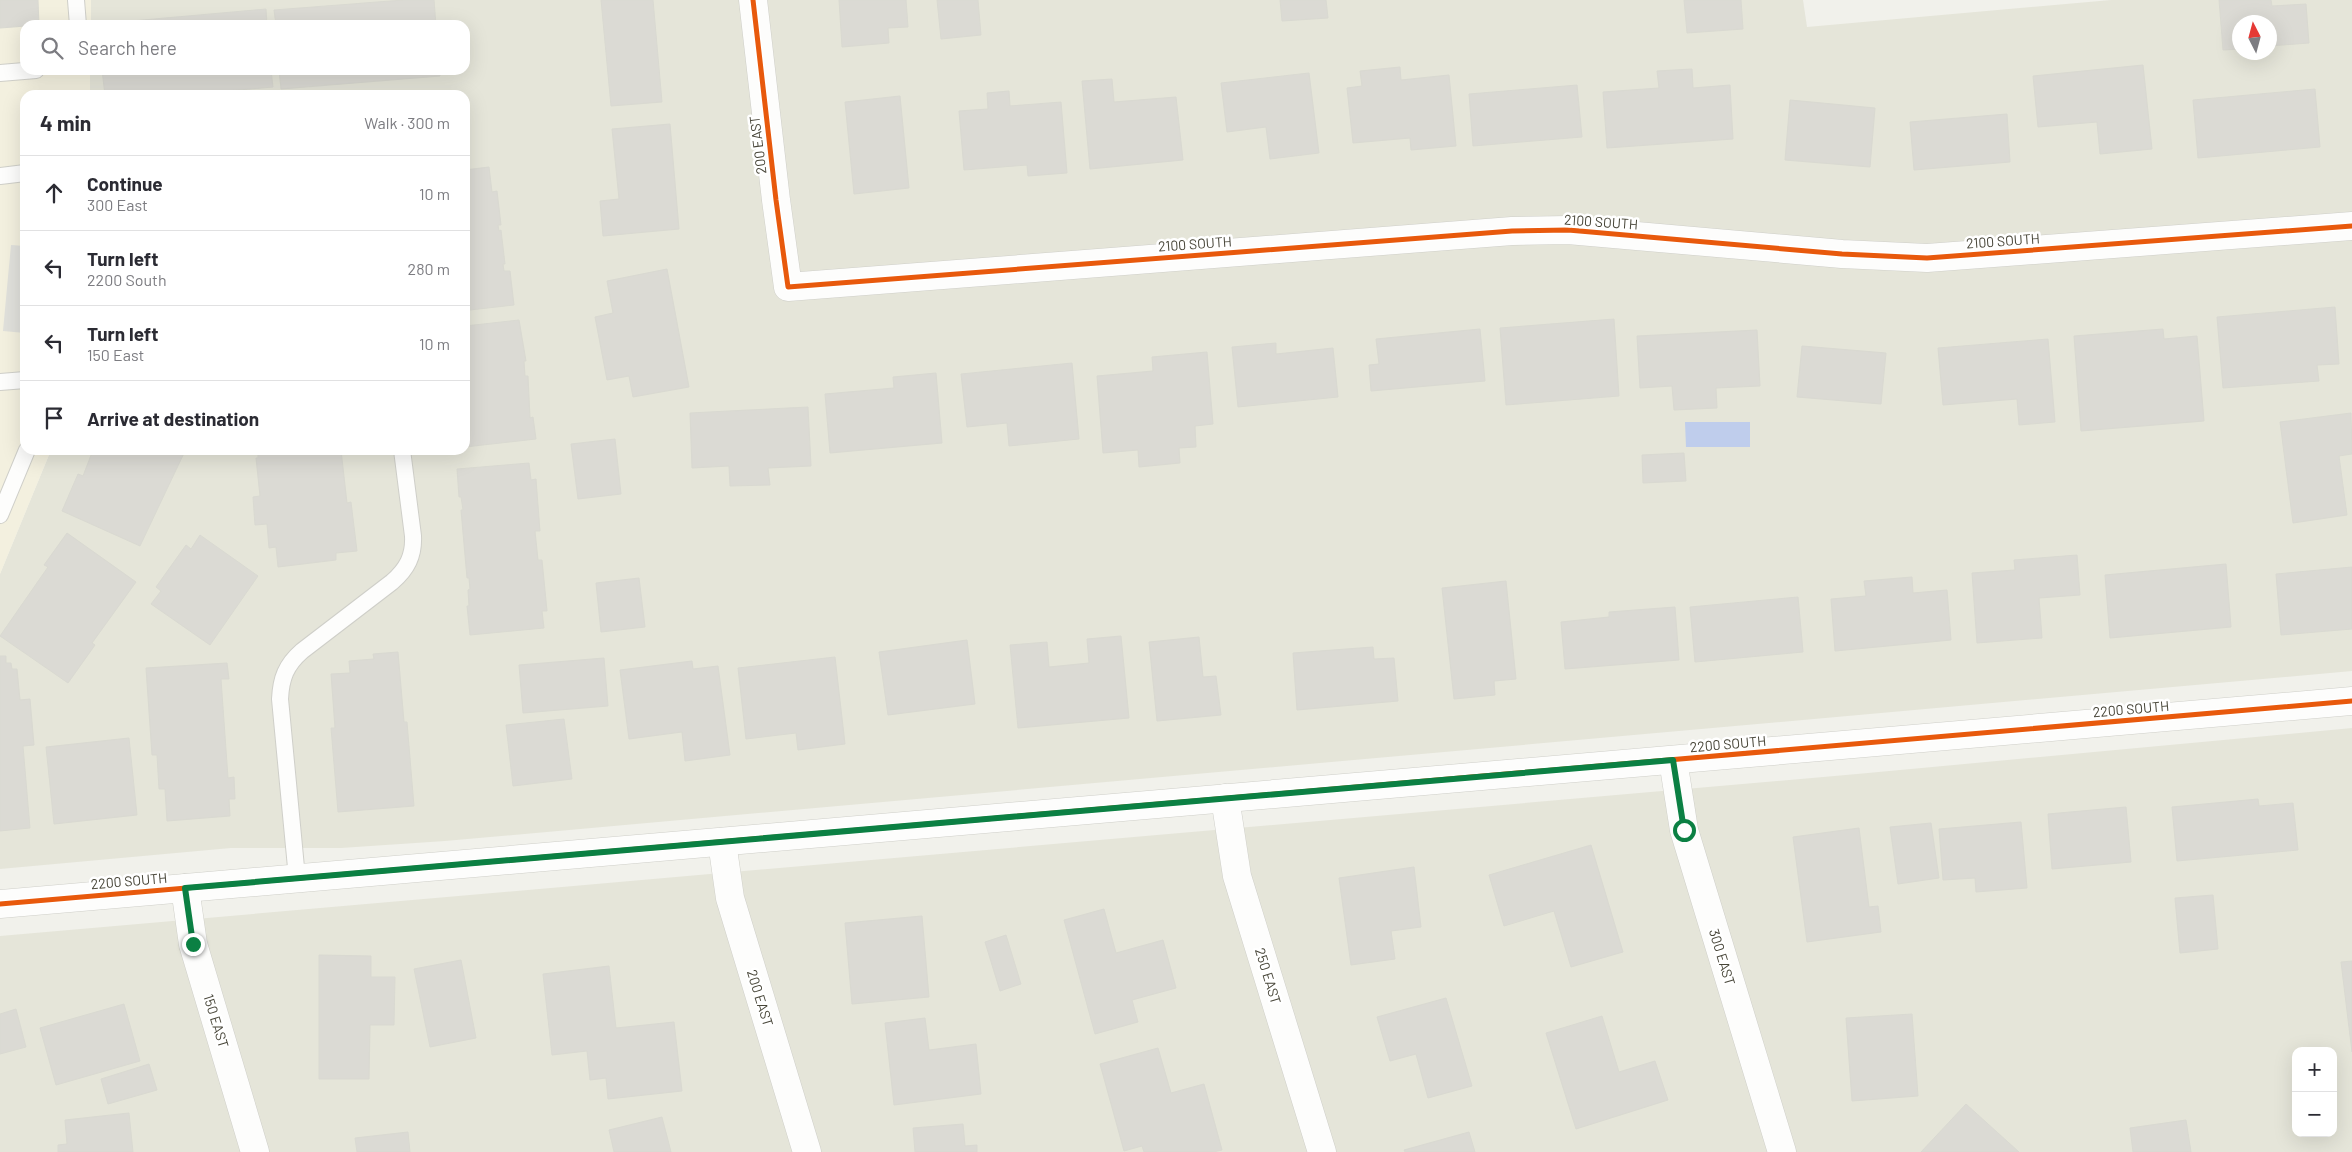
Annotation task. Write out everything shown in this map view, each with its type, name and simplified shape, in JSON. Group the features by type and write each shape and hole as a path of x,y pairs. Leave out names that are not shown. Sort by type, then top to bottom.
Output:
{"street":[{"name":"200 EAST","path":"753,0 788,287"},
{"name":"2100 SOUTH","path":"788,287 1512,231 1568,230 1842,254 1927,258 2352,226"},
{"name":"2200 SOUTH","path":"0,904 2352,701"},
{"name":"300 EAST","path":"1673,760 1684,830 1782,1152"},
{"name":"250 EAST","path":"1225,798 1237,876 1322,1152"},
{"name":"200 EAST","path":"722,842 730,898 807,1152"},
{"name":"150 EAST","path":"185,888 193,944 255,1152"}],"lane":[{"path":"76,0 78,20"},
{"path":"0,73 20,71"},
{"path":"0,176 20,174"},
{"path":"0,382 20,380"},
{"path":"0,515 25,455"},
{"path":"297,878 280,700 284,672 292,660 302,651 392,582 402,573 409,562 414,549 403,455"}],"shaded area":[{"path":"0,0 91,0 91,20 20,20 20,75 90,75 90,90 20,90 20,455 49,455 0,574"},
{"path":"91,0 1803,0 1807,27 2111,0 2352,0 2352,671 445,841 341,848 231,848 0,869 0,574 49,455 470,455 470,90 90,90 90,75 470,75 470,20 91,20"},
{"path":"11,245 20,246 20,333 3,331"},
{"path":"2352,728 2352,1152 0,1152 0,936 1857,774"}],"water":[{"path":"1685,422 1750,422 1750,447 1686,447"}],"building":[{"path":"0,0 38,0 39,20 20,20 20,26 0,28"},
{"path":"403,0 434,0 436,20 275,20 274,10"},
{"path":"601,0 653,0 662,102 611,106"},
{"path":"839,0 906,0 908,27 888,28 889,43 842,47"},
{"path":"937,0 978,0 981,35 941,39"},
{"path":"1280,0 1326,0 1328,18 1282,21"},
{"path":"1684,0 1741,0 1743,29 1687,33"},
{"path":"2219,0 2271,0 2272,6 2306,4 2309,43 2277,45 2277,15 2232,15 2232,49 2223,50"},
{"path":"266,9 267,20 143,20"},
{"path":"2143,65 2152,149 2100,154 2097,122 2038,127 2033,76"},
{"path":"1400,67 1401,80 1449,75 1456,146 1411,150 1410,138 1353,143 1347,88 1362,86 1360,71"},
{"path":"1692,69 1693,88 1730,85 1733,139 1607,148 1603,92 1659,88 1657,71"},
{"path":"1309,73 1319,153 1270,159 1266,127 1227,132 1221,83"},
{"path":"103,75 272,75 273,87 239,90 104,90"},
{"path":"280,75 440,76 281,89"},
{"path":"1112,79 1114,102 1176,97 1183,160 1090,169 1082,81"},
{"path":"1577,85 1582,137 1473,146 1469,94"},
{"path":"2315,89 2320,147 2198,158 2193,100"},
{"path":"1009,91 1010,106 1061,102 1067,173 1028,176 1027,165 964,170 959,111 988,109 987,93"},
{"path":"900,96 909,188 854,194 845,102"},
{"path":"1790,100 1875,108 1870,167 1785,160"},
{"path":"2007,114 2010,162 1914,170 1910,122"},
{"path":"670,124 679,229 603,236 600,201 619,199 612,129"},
{"path":"489,167 492,192 497,191 501,225 498,225 499,231 501,230 505,264 503,264 504,271 510,271 514,305 470,310 470,169"},
{"path":"667,269 689,387 633,397 629,376 607,380 595,317 613,313 607,281"},
{"path":"2335,307 2339,364 2317,365 2319,381 2223,388 2217,317"},
{"path":"1614,319 1619,396 1506,405 1500,328"},
{"path":"519,320 526,361 524,361 525,376 528,376 530,418 533,417 536,439 470,446 470,325"},
{"path":"1480,329 1485,381 1371,391 1369,365 1379,364 1376,339"},
{"path":"2163,329 2164,339 2197,336 2204,421 2081,431 2074,336"},
{"path":"1757,330 1760,386 1716,388 1717,408 1674,410 1672,386 1640,388 1637,336"},
{"path":"2048,339 2055,422 2019,425 2017,399 1943,405 1938,348"},
{"path":"1276,343 1276,354 1333,348 1338,397 1238,407 1232,347"},
{"path":"1802,346 1886,353 1881,404 1797,397"},
{"path":"1207,352 1213,424 1195,426 1196,447 1179,448 1180,463 1139,467 1138,450 1103,453 1097,376 1153,371 1152,357"},
{"path":"1072,363 1079,439 1009,446 1007,423 967,427 961,374"},
{"path":"936,373 942,443 830,453 825,394 894,388 893,377"},
{"path":"808,407 811,466 768,468 770,485 730,486 729,466 692,468 690,413"},
{"path":"2351,413 2352,454 2339,456 2347,515 2293,523 2280,422"},
{"path":"615,439 621,494 578,499 571,444"},
{"path":"1684,453 1686,481 1643,483 1642,455"},
{"path":"91,455 183,455 140,546 62,511 78,474 83,476"},
{"path":"258,455 342,455 347,503 351,502 357,551 336,553 336,560 278,567 276,547 269,548 267,524 255,525 253,497 260,496 256,458 258,458"},
{"path":"529,463 531,480 536,479 540,531 535,531 538,560 542,560 547,611 542,611 544,628 470,635 467,606 469,606 468,590 470,589 469,578 467,578 461,510 463,510 461,497 459,497 457,469"},
{"path":"67,533 136,582 92,643 95,645 68,683 0,636 48,567 44,565"},
{"path":"200,535 258,576 210,645 151,604 161,591 156,587 186,545 191,549"},
{"path":"2077,555 2080,595 2039,598 2042,638 1977,643 1972,573 2015,570 2014,560"},
{"path":"2226,564 2231,627 2110,638 2105,575"},
{"path":"2352,567 2352,629 2281,635 2276,574"},
{"path":"1912,577 1913,593 1947,590 1951,640 1835,651 1831,599 1866,596 1864,581"},
{"path":"639,578 645,627 601,632 596,583"},
{"path":"1506,581 1516,679 1494,681 1495,695 1454,699 1442,588"},
{"path":"1798,597 1803,652 1695,662 1690,607"},
{"path":"1675,607 1679,660 1565,669 1561,622 1609,617 1609,612"},
{"path":"1121,636 1129,718 1018,728 1010,645 1047,642 1049,667 1089,663 1087,639"},
{"path":"1199,637 1203,677 1216,676 1221,715 1157,721 1149,642"},
{"path":"967,640 975,704 888,715 879,652"},
{"path":"1373,647 1374,659 1394,658 1398,701 1297,710 1293,653"},
{"path":"398,652 404,722 407,722 414,806 338,812 331,728 335,728 331,674 350,673 349,661 374,659 373,654"},
{"path":"0,656 6,656 6,663 11,663 12,669 17,669 20,700 30,699 34,745 23,746 30,828 0,831"},
{"path":"835,657 845,744 798,750 796,733 746,739 738,668"},
{"path":"604,658 608,706 523,713 519,665"},
{"path":"692,661 693,669 718,666 730,755 685,761 682,732 629,739 620,670"},
{"path":"227,663 229,679 221,679 228,778 234,777 235,799 229,799 230,816 167,821 165,789 159,789 157,755 152,755 146,668"},
{"path":"564,719 572,779 513,786 506,725"},
{"path":"129,738 137,815 54,824 46,747"},
{"path":"2258,799 2259,806 2293,803 2298,850 2177,861 2172,807"},
{"path":"2126,807 2131,862 2052,869 2048,814"},
{"path":"2021,822 2027,888 1976,892 1975,878 1943,880 1939,829"},
{"path":"1931,823 1939,878 1898,884 1890,827"},
{"path":"1859,828 1869,907 1878,906 1881,932 1807,942 1793,837"},
{"path":"1591,845 1623,952 1571,967 1554,911 1504,926 1489,875"},
{"path":"1414,867 1421,927 1391,931 1395,959 1351,965 1339,878"},
{"path":"2213,895 2218,949 2180,953 2175,898"},
{"path":"1104,909 1116,953 1163,940 1176,988 1132,1000 1138,1022 1095,1034 1064,920"},
{"path":"922,916 929,997 852,1004 845,923"},
{"path":"1006,935 1021,984 1000,991 985,942"},
{"path":"319,955 371,956 371,977 395,977 394,1025 370,1025 369,1079 319,1079"},
{"path":"461,960 476,1038 430,1047 414,969"},
{"path":"2352,961 2352,1052 2341,962"},
{"path":"609,966 616,1028 674,1022 682,1091 608,1099 606,1078 590,1080 587,1051 552,1055 543,974"},
{"path":"1446,998 1472,1086 1428,1098 1416,1054 1390,1061 1377,1017"},
{"path":"124,1004 140,1061 56,1085 40,1028"},
{"path":"16,1009 26,1047 0,1054 0,1014"},
{"path":"1912,1014 1918,1096 1852,1101 1846,1018"},
{"path":"1602,1016 1619,1072 1655,1061 1668,1100 1576,1129 1546,1033"},
{"path":"925,1018 929,1050 976,1044 981,1094 894,1105 885,1023"},
{"path":"1158,1048 1171,1093 1204,1084 1222,1150 1213,1152 1144,1152 1142,1146 1124,1151 1100,1064"},
{"path":"149,1064 157,1090 108,1104 101,1079"},
{"path":"1966,1104 2019,1152 1921,1152"},
{"path":"129,1113 133,1152 58,1152 58,1145 67,1144 65,1120"},
{"path":"662,1117 671,1152 614,1152 609,1130"},
{"path":"2186,1120 2191,1152 2133,1152 2130,1128"},
{"path":"963,1124 965,1146 977,1145 977,1152 915,1152 913,1128"},
{"path":"408,1132 410,1152 357,1152 355,1138"},
{"path":"1469,1132 1475,1152 1405,1152 1404,1150"}],"cycle path":[{"path":"753,0 788,287 1512,231 1568,230 1842,254 1927,258 2352,226"},
{"path":"0,904 2352,701"}],"route":[{"path":"193,944 185,888 1673,760 1679,812 1684,830"}]}
